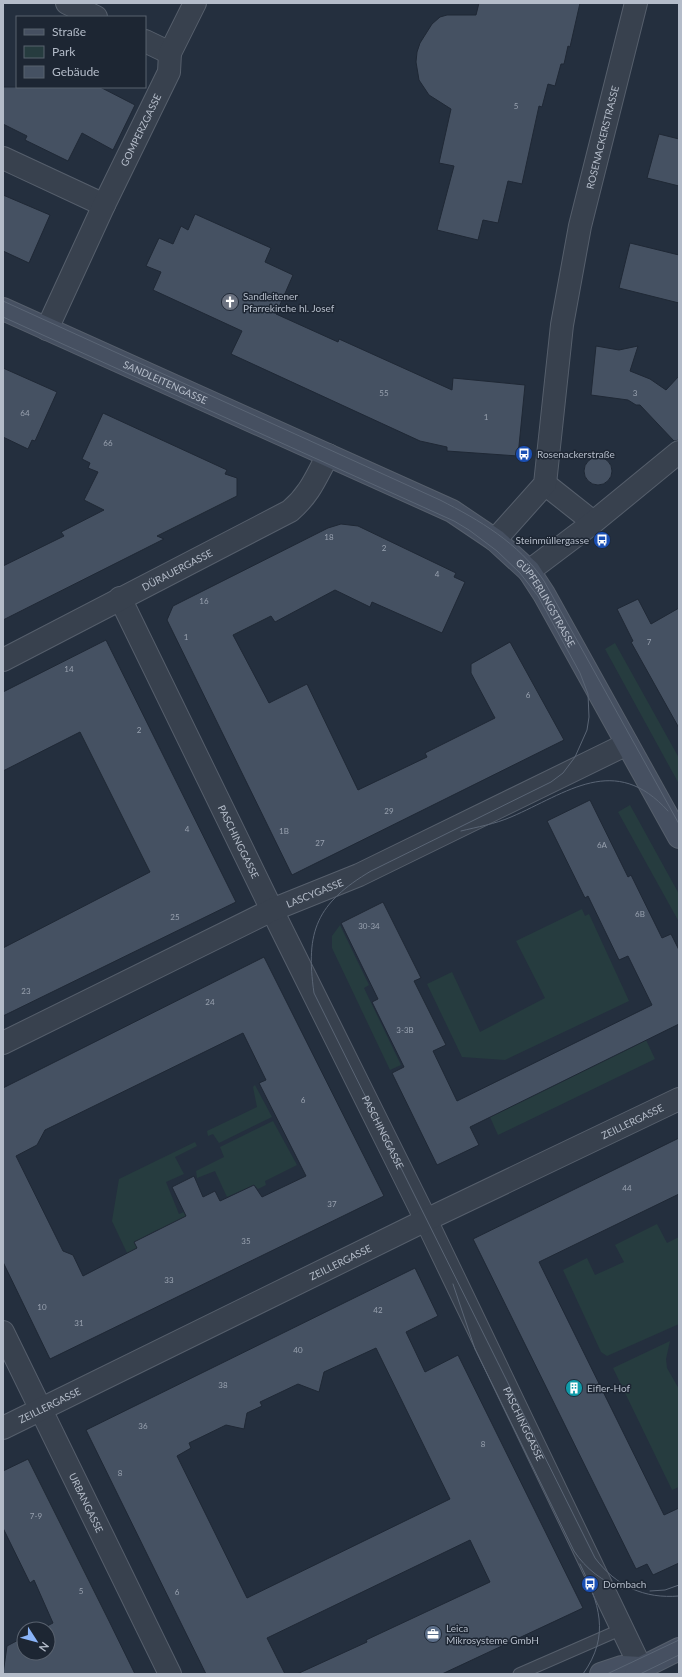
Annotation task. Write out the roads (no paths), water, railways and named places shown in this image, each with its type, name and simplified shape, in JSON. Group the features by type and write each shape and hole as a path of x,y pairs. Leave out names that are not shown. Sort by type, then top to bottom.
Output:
{"main road":[{"name":"SANDLEITENGASSE","path":"3,309 328,455"},
{"name":"GÜPFERLINGSTRASSE","path":"328,455 452,512 495,540 529,571 544,594 679,836"},
{"path":"601,1674 622,1667 635,1672 679,1650"}],"street":[{"path":"67,3 94,16"},
{"name":"GOMPERZGASSE","path":"47,329 104,206 169,72 170,53 195,3"},
{"name":"ROSENACKERSTRASSE","path":"545,484 562,325 580,226 636,3"},
{"path":"146,41 170,53"},
{"path":"3,158 104,206"},
{"path":"529,571 594,522 679,452"},
{"name":"DÜRAUERGASSE","path":"3,660 290,511 303,500 311,489 328,455"},
{"path":"495,540 545,484 594,522"},
{"name":"PASCHINGGASSE","path":"120,598 272,910 426,1220 622,1629 635,1672"},
{"name":"LASCYGASSE","path":"3,1043 272,910 359,875 627,744"},
{"name":"ZEILLERGASSE","path":"3,1428 426,1220 679,1099"},
{"name":"URBANGASSE","path":"3,1332 42,1409 170,1674"}],"lane":[{"path":"519,1674 622,1629"}],"tram line":[{"path":"3,301 440,500 483,524 510,544 523,555 544,581 679,824"},
{"path":"3,317 454,521 469,530 497,551 520,573 538,596 580,673 588,694 589,717 587,730 575,757 563,773 551,782 371,871 338,895 327,907 319,921 314,936 312,952 314,993 595,1558 612,1576 632,1589 654,1595 679,1596"},
{"path":"461,831 505,819 571,789 591,783 610,781 629,784 648,793 668,811"},
{"path":"453,1284 475,1349 574,1551 595,1574 622,1589"},
{"path":"580,1564 587,1578 597,1606 599,1619 597,1646 592,1660 583,1674"},
{"path":"650,1591 665,1590 679,1585"},
{"path":"607,1674 679,1640"},
{"path":"640,1674 679,1655"}],"place":[{"name":"Sandleitener Pfarrekirche hl. Josef","path":"230,302"},
{"name":"Rosenackerstraße","path":"524,454"},
{"name":"Steinmüllergasse","path":"602,540"},
{"name":"Eifler-Hof","path":"574,1388"},
{"name":"Dornbach","path":"590,1584"},
{"name":"Leica Mikrosysteme GmbH","path":"433,1634"}]}
